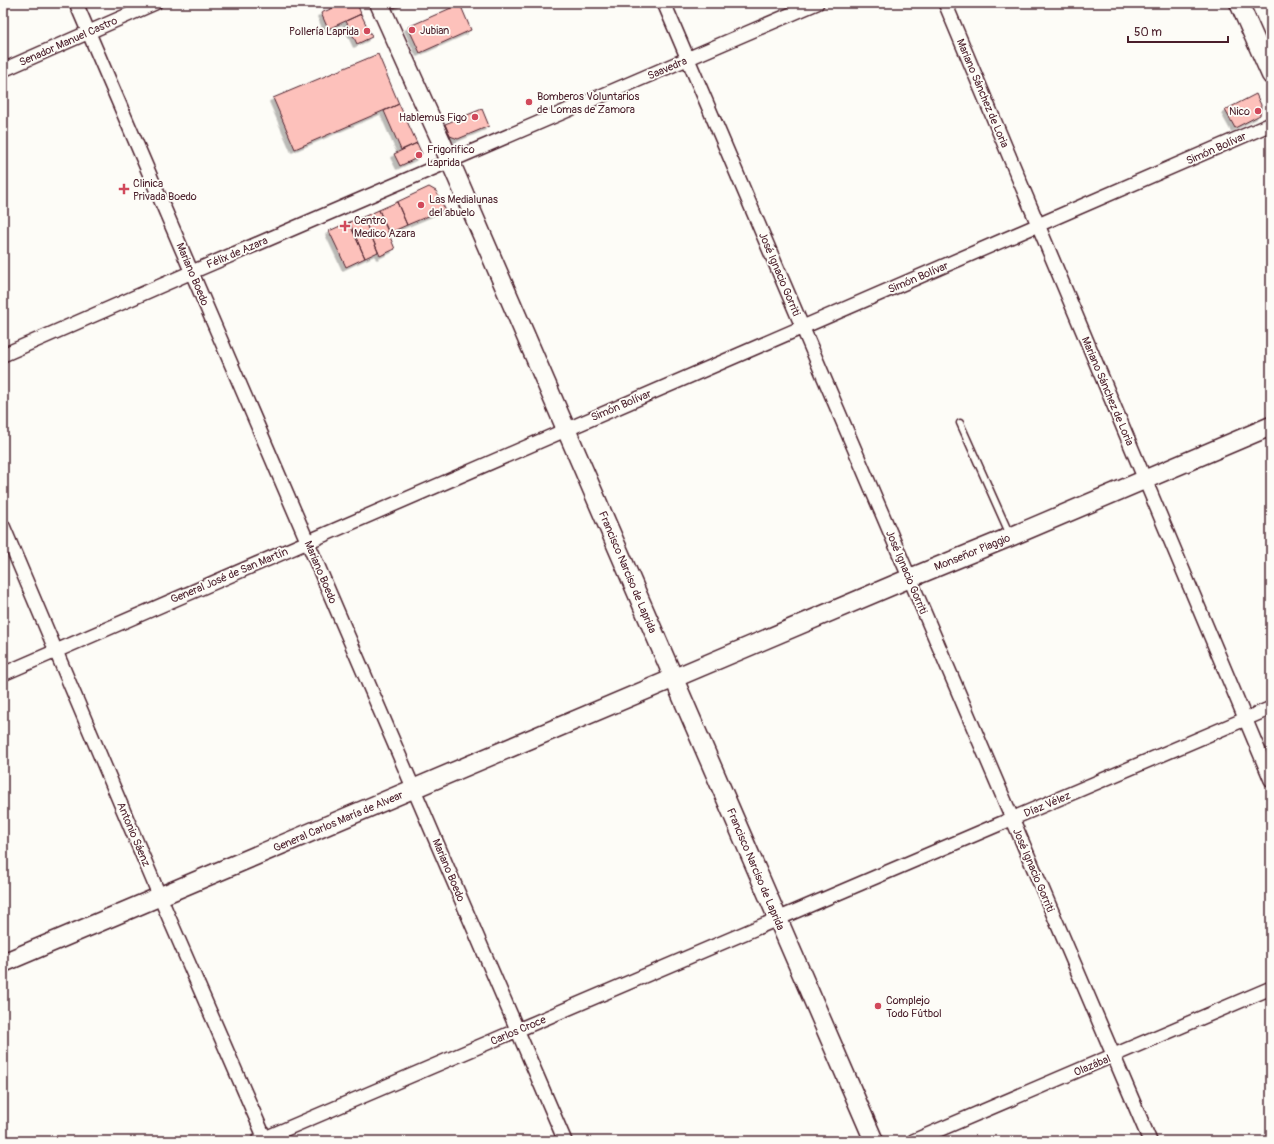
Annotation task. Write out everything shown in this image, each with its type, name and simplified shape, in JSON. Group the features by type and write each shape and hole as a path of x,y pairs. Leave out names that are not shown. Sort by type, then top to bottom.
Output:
{"street":[{"name":"Mariano Boedo","path":"76,3 565,1141"},
{"name":"Senador Manuel Castro","path":"3,70 155,3"},
{"name":"Francisco Narciso de Laprida","path":"379,3 450,160 874,1141"},
{"name":"José Ignacio Gorriti","path":"664,3 1150,1141"},
{"name":"Saavedra","path":"450,160 817,3"},
{"name":"Mariano Sánchez de Loria","path":"946,3 1271,780"},
{"path":"1239,3 1271,75"},
{"name":"Simón Bolívar","path":"566,429 1271,124"},
{"name":"Félix de Azara","path":"3,355 450,160"},
{"name":"Monseñor Piaggio","path":"674,678 1271,426"},
{"name":"General José de San Martín","path":"3,674 566,429"},
{"name":"Antonio Sáenz","path":"3,526 263,1140"},
{"name":"General Carlos María de Alvear","path":"3,963 674,678"},
{"name":"Díaz Vélez","path":"778,919 1271,708"},
{"name":"Carlos Croce","path":"263,1140 778,919"},
{"name":"Olazábal","path":"913,1141 1271,988"}],"lane":[{"path":"960,423 1010,537"}],"building":[{"path":"345,3 357,3 361,14 328,29 321,13"},
{"path":"392,3 404,3 394,8"},
{"path":"460,4 471,30 420,53 408,27"},
{"path":"361,14 372,37 357,44 346,21"},
{"path":"378,54 399,104 295,149 273,98"},
{"path":"1256,94 1261,105 1260,115 1235,128 1225,110"},
{"path":"399,104 417,143 401,150 384,111"},
{"name":"Hablemus Figo","path":"482,109 489,126 458,139 450,136 445,124"},
{"path":"417,143 422,154 400,166 394,154"},
{"name":"Las Medialunas del abuelo","path":"429,187 436,191 445,209 407,225 397,202"},
{"path":"397,202 407,225 389,233 379,210"},
{"path":"379,210 395,249 380,256 363,217"},
{"path":"363,217 378,252 365,258 349,222"},
{"path":"349,222 365,258 346,267 329,231"}],"place":[{"name":"Jubian","path":"412,30"},
{"name":"Pollería Laprida","path":"367,31"},
{"name":"Bomberos Voluntarios de Lomas de Zamora","path":"529,102"},
{"name":"Nico","path":"1258,111"},
{"name":"Hablemus Figo","path":"475,117"},
{"name":"Frigorifico Laprida","path":"419,155"},
{"name":"Clinica Privada Boedo","path":"124,189"},
{"name":"Las Medialunas del abuelo","path":"421,205"},
{"name":"Centro Medico Azara","path":"345,226"},
{"name":"Complejo Todo Fútbol","path":"878,1006"}]}
